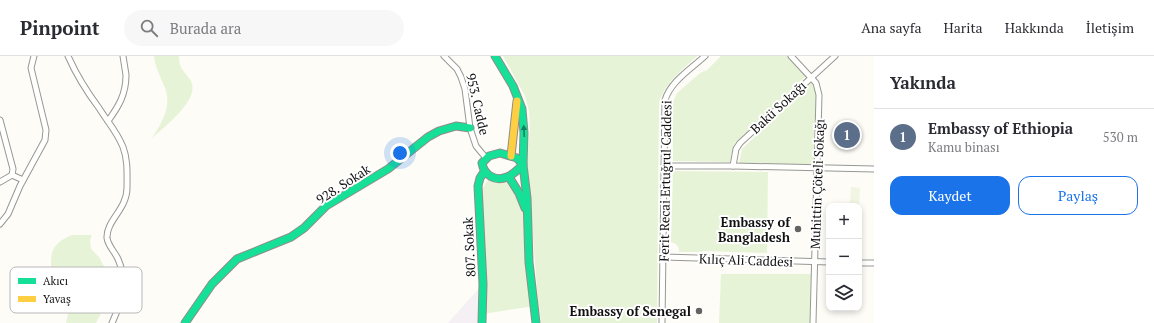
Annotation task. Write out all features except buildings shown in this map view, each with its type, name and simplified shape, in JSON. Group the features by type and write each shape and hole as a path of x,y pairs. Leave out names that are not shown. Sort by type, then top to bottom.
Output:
{"main road":[{"path":"495,56 513,86 522,109 524,133 522,165 527,214 529,262 536,323"},
{"path":"512,156 518,98"},
{"name":"928. Sokak","path":"186,323 212,284 238,259 254,251 291,237 304,228 326,206 388,169 428,137 439,131 456,126 470,128"},
{"path":"500,153 517,158 522,165 508,176 502,178 490,177 484,172 482,163 486,158 493,154 500,153"},
{"name":"807. Sokak","path":"482,323 483,284 478,186 480,178 484,172"},
{"path":"508,176 519,193 527,214"}],"street":[{"path":"0,224 8,214 23,180 45,140 46,130 31,68 34,56"},
{"path":"68,56 87,90 117,133 123,147 127,164 127,195 124,204 107,232 108,240 118,258 121,267"},
{"path":"108,121 122,99 126,74 123,56"},
{"name":"953. Cadde","path":"444,56 457,69 461,77 465,89 470,128 476,146 486,158"},
{"name":"Ferit Recai Ertuğrul Caddesi","path":"662,323 665,100 673,84 705,56"},
{"name":"Muhittin Çöteli Sokağı","path":"791,56 816,83 819,95 813,323"},
{"name":"Bakü Sokağı","path":"733,166 736,149 740,143 835,56"},
{"path":"0,120 12,162 12,175"},
{"path":"664,166 874,169"},
{"path":"12,175 23,180"},
{"path":"0,182 12,175"},
{"name":"Kılıç Ali Caddesi","path":"664,257 826,262"},
{"path":"862,263 874,263"},
{"path":"112,323 116,313"}],"shaded area":[{"path":"483,284 482,323 448,323"}],"green space":[{"path":"154,56 179,56 181,67 191,81 193,88 191,96 180,112 152,138 167,108 167,95"},
{"path":"503,56 697,56 670,82 659,102 657,323 541,323 527,163 530,129 529,111 525,96"},
{"path":"721,56 787,56 806,76 734,144 730,162 673,161 672,104 677,93 700,73 707,70"},
{"path":"811,83 816,91 815,165 739,163 742,149"},
{"path":"673,171 768,172 767,253 704,251 679,252 679,248 671,242"},
{"path":"490,177 509,177 527,214 534,306 483,314 480,192"},
{"path":"851,187 860,188 859,203 850,203"},
{"path":"72,235 92,235 90,240 91,249 99,257 104,267 51,267 53,250 56,245"},
{"path":"721,274 811,274 810,323 719,323"},
{"path":"69,313 101,313 96,323 66,323"}],"traffic: fast":[{"path":"495,56 513,86 522,109 524,133 523,165 527,198 529,262 536,323"},
{"path":"185,323 212,284 237,259 291,237 304,228 326,206 388,169 428,137 439,131 456,126 470,128"},
{"path":"500,153 517,158 523,165 507,177 498,179 488,174 482,163 489,156 500,153"},
{"path":"482,323 483,284 478,186 480,178 484,172"},
{"path":"509,177 519,193 525,208"}],"traffic: slow":[{"path":"511,156 517,101"}],"place":[{"name":"Embassy of Ethiopia","path":"847,135"},
{"name":"Embassy of Bangladesh","path":"798,229"},
{"name":"Embassy of Senegal","path":"699,311"}]}
